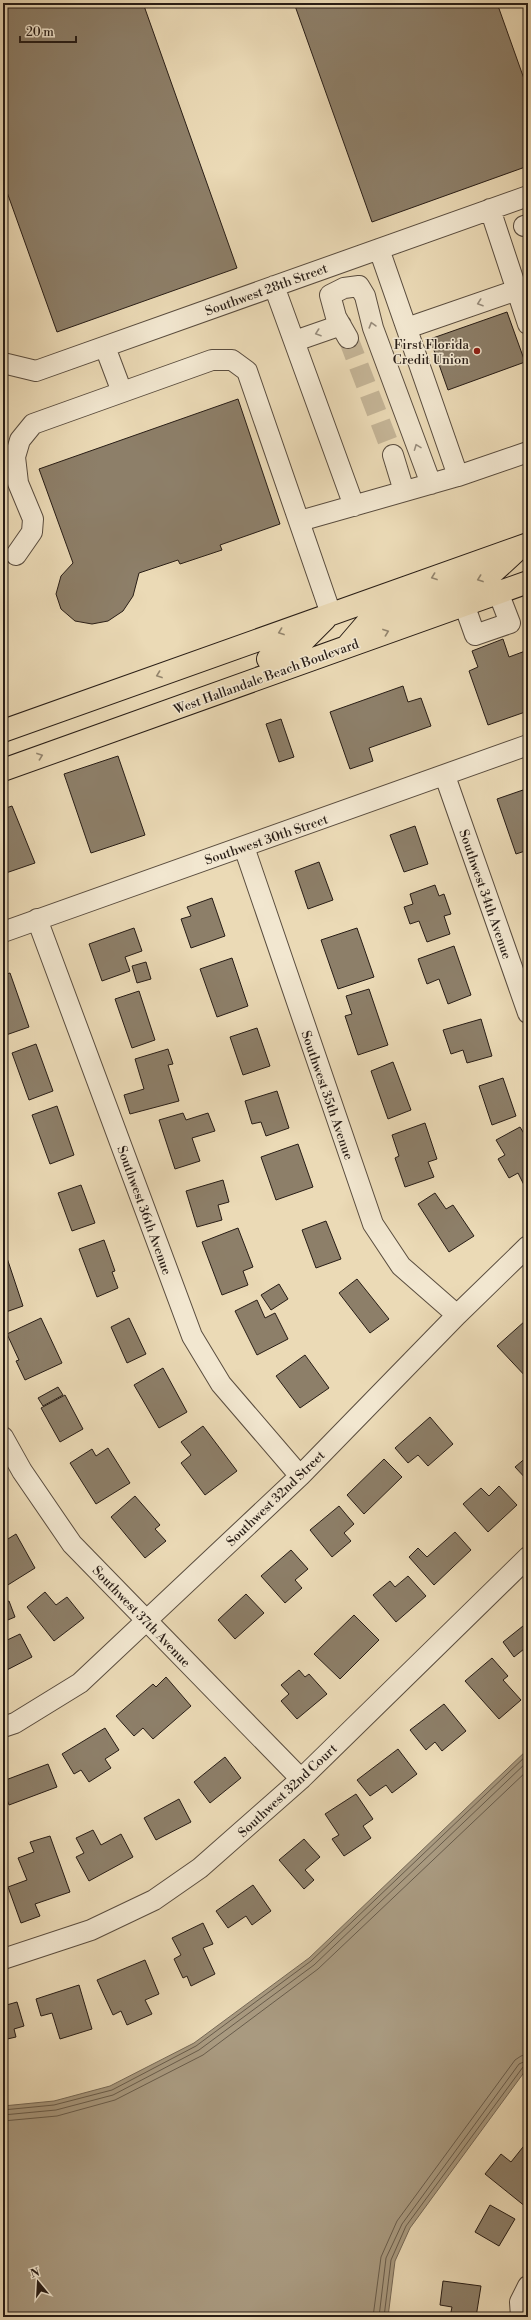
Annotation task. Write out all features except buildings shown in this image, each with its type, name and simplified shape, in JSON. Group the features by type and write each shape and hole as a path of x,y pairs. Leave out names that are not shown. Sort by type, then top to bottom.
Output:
{"main road":[{"path":"3,731 524,545"},
{"path":"346,647 372,617 490,575 524,545"},
{"name":"West Hallandale Beach Boulevard","path":"3,770 528,582"},
{"path":"144,719 174,693 294,650 331,614"}],"street":[{"name":"Southwest 28th Street","path":"3,363 36,371 528,196"},
{"path":"490,209 528,324"},
{"path":"379,249 458,476"},
{"path":"274,286 354,506"},
{"path":"294,341 344,331 336,317 330,295 344,288 359,286 365,296 373,328 431,484"},
{"path":"407,328 517,290"},
{"path":"105,347 122,392"},
{"path":"16,555 32,532 33,520 18,483 15,457 20,440 33,424 212,360 232,360 247,371 331,614"},
{"path":"300,521 458,476 528,452"},
{"path":"393,455 404,491"},
{"path":"464,604 475,635 510,623 498,592"},
{"name":"Southwest 30th Street","path":"3,932 445,776 528,745"},
{"name":"Southwest 34th Avenue","path":"445,776 528,1013"},
{"name":"Southwest 35th Avenue","path":"244,847 373,1224 401,1266 457,1315"},
{"name":"Southwest 36th Avenue","path":"37,919 192,1336 221,1384 300,1476"},
{"name":"Southwest 32nd Street","path":"3,1727 15,1723 80,1683 300,1476 457,1315 528,1246"},
{"name":"Southwest 37th Avenue","path":"3,1437 22,1471 72,1544 146,1622 301,1779"},
{"name":"Southwest 32nd Court","path":"3,1959 91,1930 154,1900 200,1868 301,1779 528,1557"},
{"path":"521,2317 520,2302 528,2286"}],"water":[{"path":"528,1749 528,2067 410,2228 395,2261 388,2317 3,2317 3,2106 54,2101 110,2086 194,2043 309,1958"}],"tunnel":[{"path":"348,338 393,455"}],"place":[{"name":"First Florida Credit Union","path":"477,351"}]}
